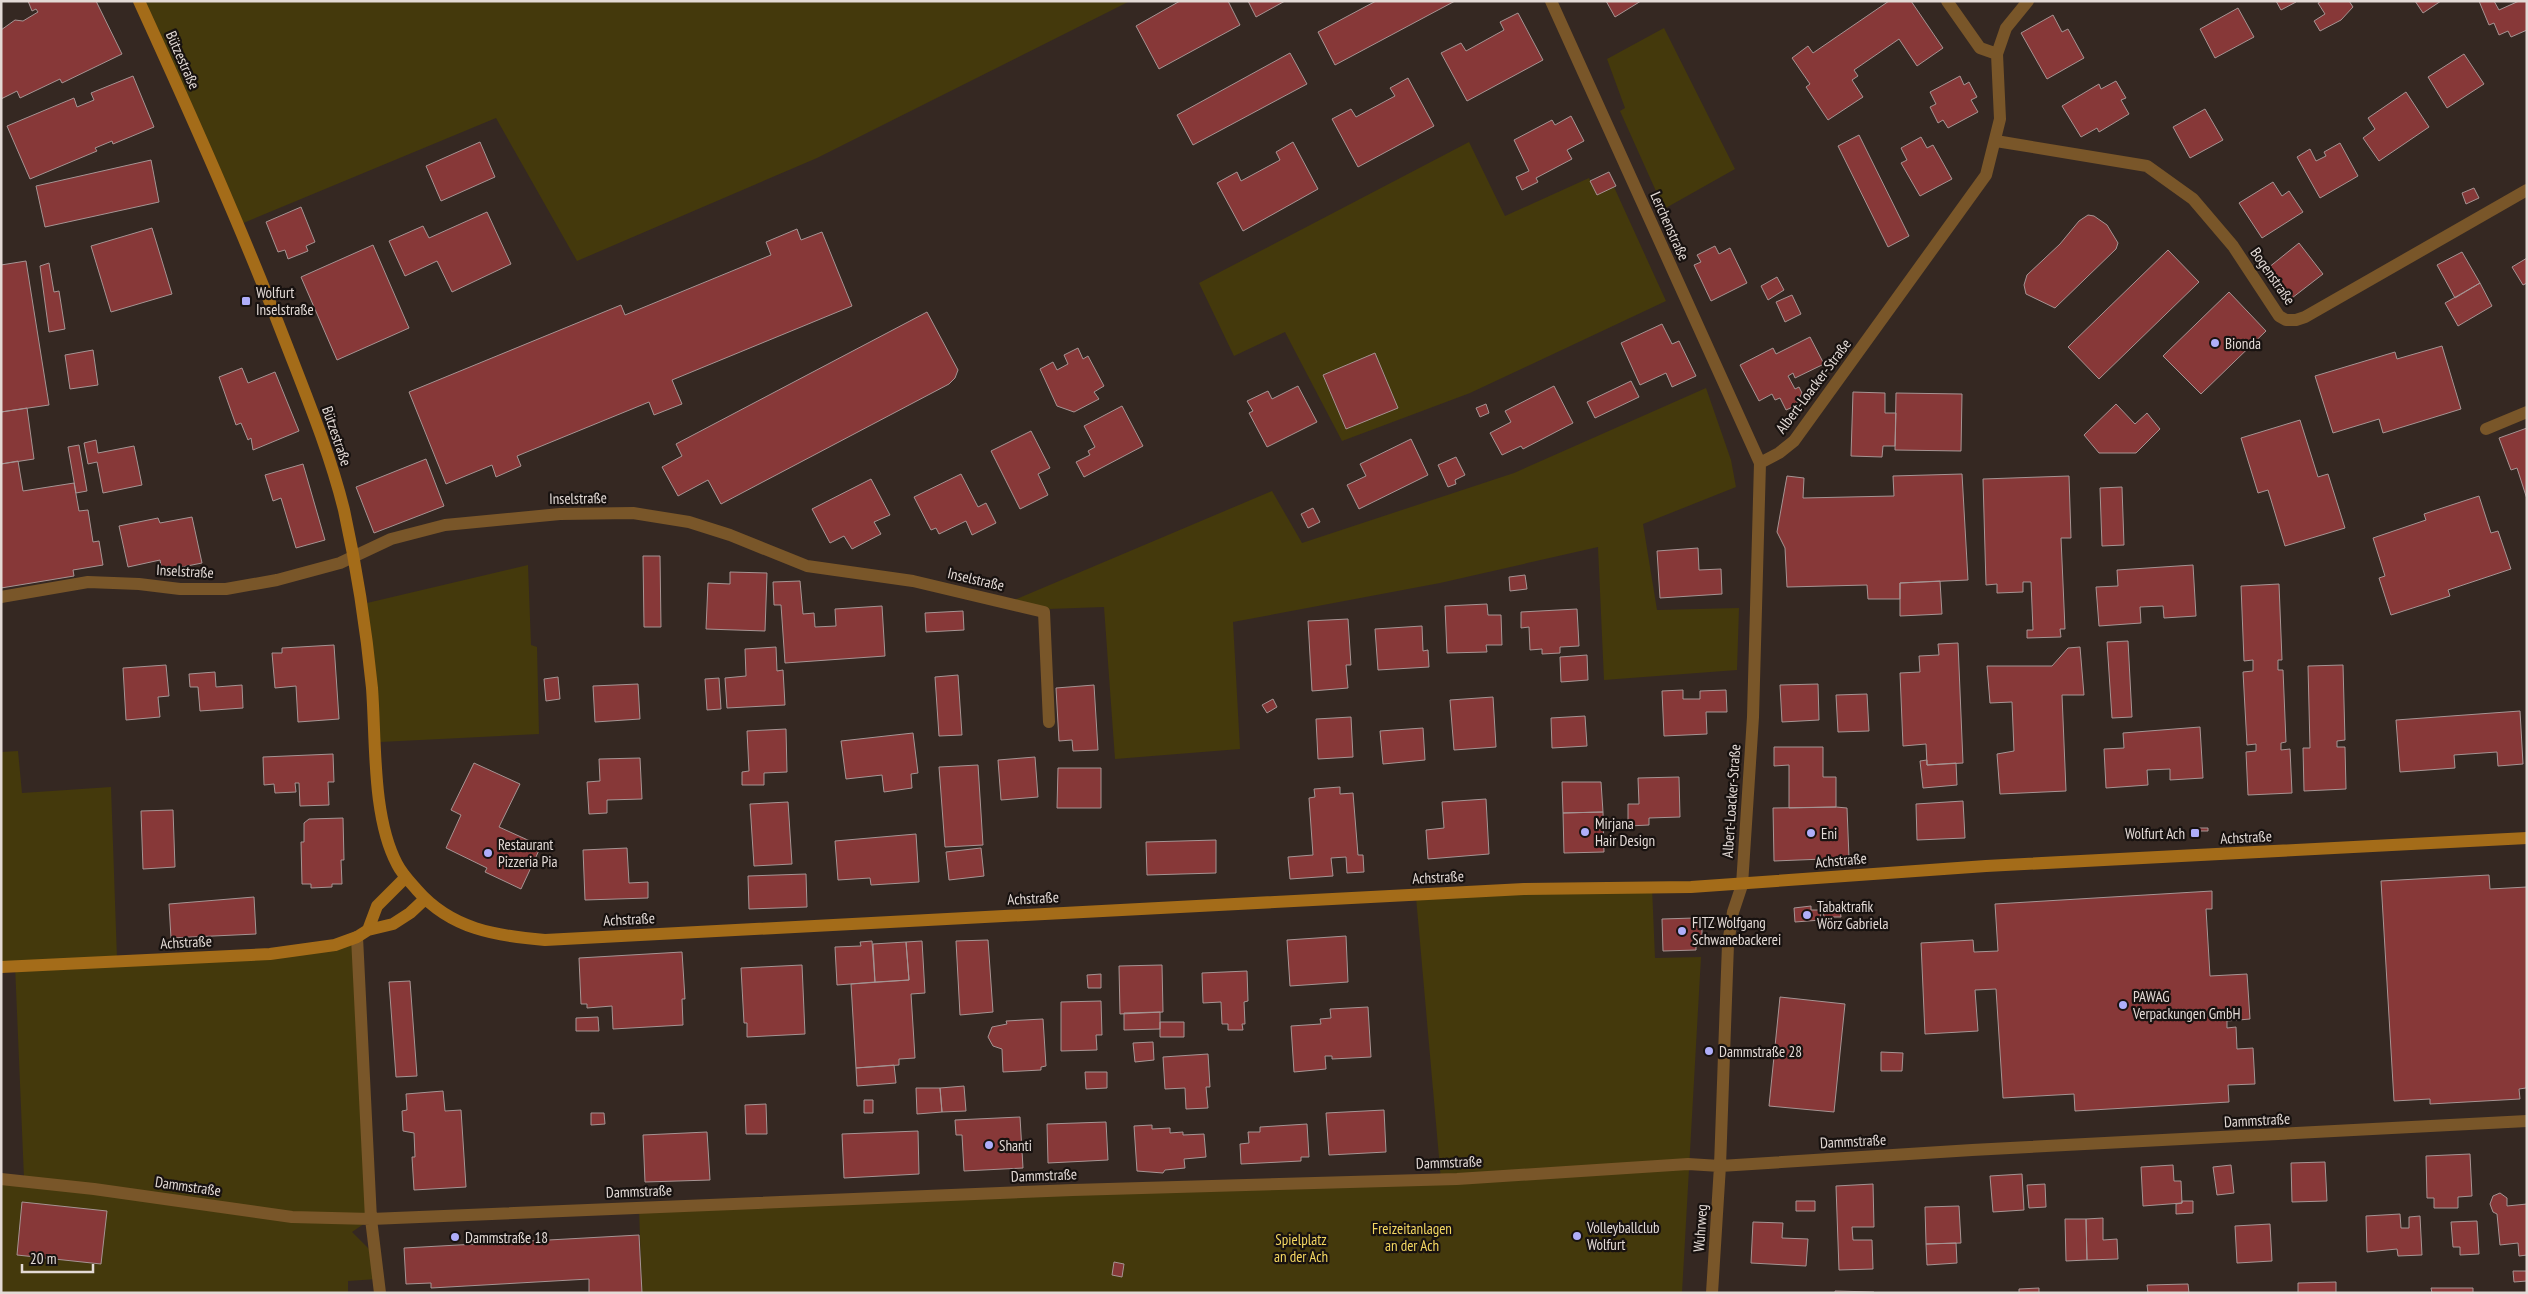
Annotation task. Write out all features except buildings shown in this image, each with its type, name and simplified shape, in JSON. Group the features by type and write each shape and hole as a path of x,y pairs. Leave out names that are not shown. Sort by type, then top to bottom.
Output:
{"main road":[{"name":"Bützestraße","path":"139,1 228,198 267,293 325,446 343,509 354,558 365,625 380,807 394,856 406,877 426,899"},
{"name":"Achstraße","path":"1,967 270,954 335,945 357,937 368,930 393,924 426,899 446,916 479,930 501,936 545,940 1524,889 1742,885 1996,866 2527,838"},
{"path":"368,930 377,906 406,877"}],"street":[{"name":"Lerchenstraße","path":"1551,1 1760,463"},
{"path":"1947,1 1980,48 1997,54"},
{"name":"Albert-Loacker-Straße","path":"1720,1166 1728,944 1733,912 1742,885 1753,717 1760,463 1779,453 1794,441 1986,175 2000,119 1997,54 2006,28 2028,1"},
{"name":"Bogenstraße","path":"1996,141 2147,166 2193,199 2233,246 2274,309 2286,320 2296,320 2305,317 2527,190"},
{"path":"2486,429 2527,412"},
{"name":"Inselstraße","path":"1,597 88,582 139,584 180,589 226,589 276,580 354,558 391,539 446,525 568,514 633,513 689,522 730,535 807,566 913,581 1044,612 1049,722"},
{"path":"357,937 371,1219 380,1293"},
{"name":"Dammstraße","path":"1,1179 94,1189 292,1217 371,1219 1073,1190 1456,1179 1688,1164 1720,1166 1981,1149 2527,1121"},
{"name":"Wuhrweg","path":"1712,1293 1720,1166"}],"green space":[{"path":"140,1 1130,1 817,158 577,261 496,118 241,224"},
{"path":"1664,28 1735,169 1664,209 1620,111 1625,108 1607,59"},
{"path":"1469,142 1505,216 1589,178 1597,194 1614,187 1666,301 1470,393 1342,441 1285,332 1234,356 1199,283"},
{"path":"1706,388 1731,460 1736,487 1643,524 1657,610 1739,608 1737,670 1604,680 1598,547 1440,583 1233,622 1240,749 1115,759 1104,607 1048,609 1014,600 1272,491 1302,543 1514,473"},
{"path":"528,565 531,645 537,647 539,734 380,742 367,603"},
{"path":"18,751 22,793 111,787 117,959 309,952 357,937 371,1219 352,1232 373,1253 377,1279 348,1281 348,1293 1,1293 1,1182 24,1178 15,965 1,965 1,752"},
{"path":"1652,887 1655,958 1701,957 1682,1293 642,1293 639,1208 1441,1180 1416,897"}],"place":[{"name":"Wolfurt Inselstraße","path":"246,301"},
{"name":"Bionda","path":"2215,343"},
{"name":"Mirjana Hair Design","path":"1585,832"},
{"name":"Eni","path":"1811,833"},
{"name":"Wolfurt Ach","path":"2195,833"},
{"name":"Restaurant Pizzeria Pia","path":"488,853"},
{"name":"Tabaktrafik Wörz Gabriela","path":"1807,915"},
{"name":"FITZ Wolfgang Schwanebackerei","path":"1682,931"},
{"name":"PAWAG Verpackungen GmbH","path":"2123,1005"},
{"name":"Dammstraße 28","path":"1709,1051"},
{"name":"Shanti","path":"989,1145"},
{"name":"Volleyballclub Wolfurt","path":"1577,1236"},
{"name":"Dammstraße 18","path":"455,1237"}],"park label":[{"name":"Freizeitanlagen an der Ach","path":"1412,1236"},
{"name":"Spielplatz an der Ach","path":"1301,1248"}]}
